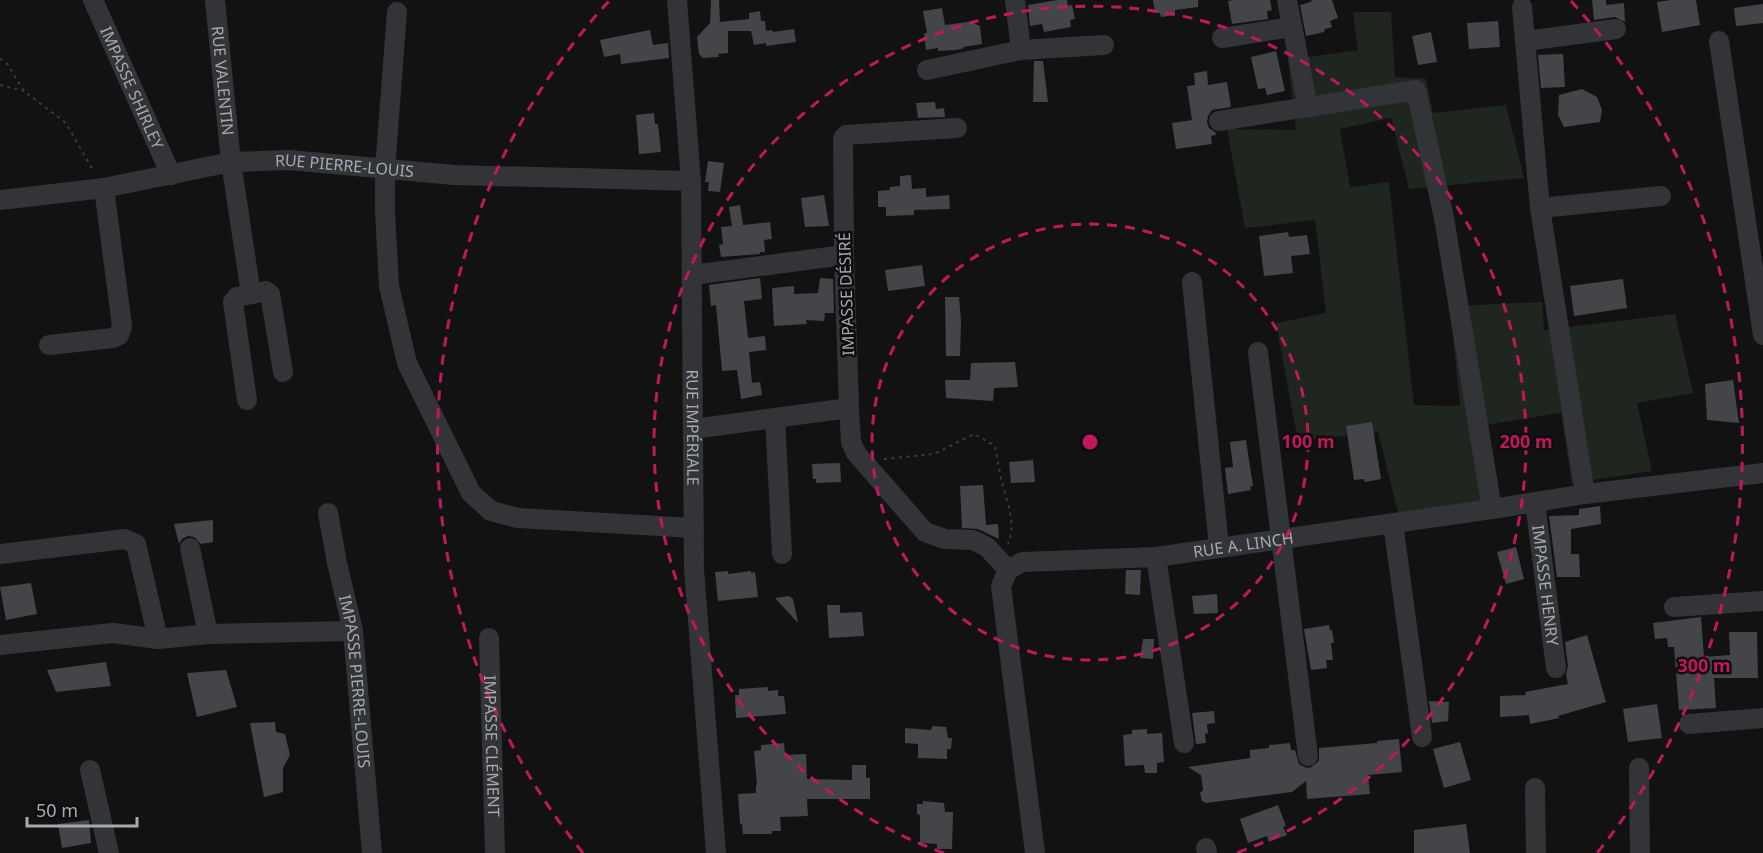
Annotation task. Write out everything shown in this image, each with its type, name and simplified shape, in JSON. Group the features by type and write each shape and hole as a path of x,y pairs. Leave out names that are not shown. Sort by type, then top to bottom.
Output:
{"street":[{"name":"IMPASSE SHIRLEY","path":"93,0 171,175"},
{"name":"RUE VALENTIN","path":"214,0 231,162 251,294"},
{"name":"RUE IMPÉRIALE","path":"677,0 691,181 694,569 716,853"},
{"path":"1015,0 1021,50"},
{"path":"1287,0 1308,107"},
{"path":"1522,6 1540,208 1585,494"},
{"path":"397,12 385,169 389,286 407,363 471,493 491,511 518,518 694,528"},
{"path":"1222,38 1292,27"},
{"path":"1525,41 1616,29"},
{"path":"1719,41 1763,334"},
{"path":"927,70 1021,50 1104,45"},
{"path":"1220,121 1416,90 1444,218 1492,509"},
{"name":"IMPASSE DÉSIRÉ","path":"957,128 844,136 844,255 851,442 856,453 925,532 945,539 973,540 987,547 1004,566"},
{"name":"RUE PIERRE-LOUIS","path":"0,200 104,188 231,162 289,160 454,175 691,181"},
{"path":"49,345 113,338 119,335 122,326 104,188"},
{"path":"1540,208 1661,196"},
{"path":"692,275 844,255"},
{"path":"1192,282 1219,547"},
{"path":"247,400 233,302 237,297 266,291 270,294 283,372"},
{"path":"1258,352 1308,756"},
{"path":"693,429 849,408"},
{"path":"775,418 783,554"},
{"name":"RUE A. LINCH","path":"1004,566 1022,562 1156,557 1585,494 1763,473"},
{"name":"IMPASSE HENRY","path":"1535,502 1556,668"},
{"name":"IMPASSE PIERRE-LOUIS","path":"328,513 353,631 372,853"},
{"path":"1394,523 1422,737"},
{"path":"0,554 130,540 136,544 158,639"},
{"path":"190,548 208,634"},
{"path":"1156,557 1184,743"},
{"path":"1004,566 1001,586 1035,853"},
{"path":"1674,607 1763,601"},
{"path":"0,645 113,633 158,639 208,634 353,631"},
{"name":"IMPASSE CLÉMENT","path":"489,638 495,853"},
{"path":"1689,724 1763,718"},
{"path":"1639,768 1640,853"},
{"path":"90,770 109,853"},
{"path":"1535,788 1536,853"}],"path":[{"path":"0,59 6,62 24,91 66,123 104,188"},
{"path":"0,85 24,91"},
{"path":"864,461 934,454 974,434 995,446 1009,505 1011,538 1004,566"}],"shaded area":[{"path":"1353,12 1391,12 1395,77 1426,79 1433,113 1506,105 1524,178 1409,189 1391,118 1340,129 1350,187 1389,182 1414,405 1460,406 1450,306 1542,302 1544,330 1675,314 1693,393 1637,403 1652,471 1572,483 1561,413 1472,427 1481,502 1398,513 1378,432 1298,441 1276,323 1326,313 1315,220 1245,228 1227,129 1296,130 1288,60 1358,50"}],"building":[{"path":"711,0 719,0 720,22 749,19 749,13 760,11 761,21 765,21 766,31 794,29 796,42 766,46 766,43 754,45 751,31 728,31 728,53 718,54 719,57 703,58 699,54 697,37 710,23"},
{"path":"1067,0 1068,6 1072,5 1075,19 1070,20 1071,27 1044,32 1042,24 1030,26 1028,5"},
{"path":"1153,0 1198,0 1198,7 1175,10 1175,15 1161,17 1160,13 1155,13"},
{"path":"1270,0 1272,10 1267,11 1268,19 1232,24 1228,1"},
{"path":"1312,0 1332,0 1338,18 1330,21 1332,27 1325,29 1324,32 1306,36 1300,5"},
{"path":"1592,0 1606,0 1606,5 1624,3 1625,22 1615,17 1594,20"},
{"path":"1696,0 1700,25 1662,32 1657,2"},
{"path":"1763,4 1763,23 1736,26 1734,8"},
{"path":"942,8 945,25 975,21 975,24 980,26 982,44 956,50 938,51 938,48 926,50 924,33 927,33 923,11"},
{"path":"1498,21 1500,47 1469,49 1467,23"},
{"path":"650,30 653,45 668,43 669,58 621,64 620,54 604,57 600,40"},
{"path":"1431,32 1437,62 1418,65 1412,36"},
{"path":"1276,51 1285,91 1267,95 1265,88 1258,89 1251,57"},
{"path":"1563,54 1565,87 1541,88 1538,55"},
{"path":"1034,61 1043,61 1048,102 1033,102"},
{"path":"1207,71 1208,85 1227,82 1231,107 1212,110 1208,116 1209,128 1216,135 1211,136 1212,144 1176,149 1172,123 1192,120 1187,86 1195,85 1194,73"},
{"path":"1582,89 1597,97 1602,110 1600,122 1564,127 1558,115 1559,95"},
{"path":"935,102 936,109 944,108 945,117 918,118 916,103"},
{"path":"654,113 655,124 658,124 661,152 639,154 636,115"},
{"path":"708,161 724,163 720,192 708,191 709,182 705,182"},
{"path":"911,175 912,189 926,188 926,197 949,195 950,209 914,210 914,215 886,216 886,207 878,207 878,191 900,186 900,176"},
{"path":"824,195 829,226 805,227 801,198"},
{"path":"740,205 743,225 770,222 772,239 764,240 765,252 760,252 760,254 721,257 719,245 723,244 721,227 732,226 729,207"},
{"path":"1288,232 1289,237 1307,235 1310,254 1291,256 1293,273 1264,276 1259,236"},
{"path":"922,265 925,286 888,291 885,270"},
{"path":"760,278 762,299 744,301 748,338 765,336 766,350 749,352 752,383 760,382 762,395 741,399 737,370 722,371 716,305 711,306 709,285"},
{"path":"820,278 833,279 834,313 825,313 824,321 806,320 807,324 774,326 772,288 794,286 794,294 818,293"},
{"path":"1623,279 1627,308 1574,316 1570,286"},
{"path":"945,297 959,297 960,356 946,356"},
{"path":"1015,362 1018,387 994,388 993,401 946,398 945,380 970,380 971,363"},
{"path":"1733,380 1739,423 1707,420 1705,384"},
{"path":"1372,422 1381,479 1365,482 1364,479 1354,480 1346,426"},
{"path":"1246,440 1253,486 1250,487 1251,490 1228,494 1225,468 1233,467 1230,442"},
{"path":"1033,460 1035,482 1011,483 1009,462"},
{"path":"840,463 841,482 816,483 816,479 813,479 812,464"},
{"path":"983,485 986,525 998,524 999,539 978,529 962,528 960,486"},
{"path":"1600,506 1601,524 1571,529 1571,554 1579,554 1580,577 1557,577 1549,516 1579,515 1579,509"},
{"path":"213,520 213,542 201,544 194,537 188,536 179,544 174,524"},
{"path":"1516,547 1524,579 1506,584 1497,552"},
{"path":"1126,570 1141,570 1140,595 1125,594"},
{"path":"728,571 728,574 755,572 758,597 718,601 715,572"},
{"path":"31,583 37,614 6,620 0,587"},
{"path":"1217,594 1218,613 1194,614 1192,596"},
{"path":"789,596 793,599 798,623 775,598"},
{"path":"827,605 840,605 840,613 862,612 864,636 829,638"},
{"path":"1701,617 1704,657 1730,655 1729,632 1757,632 1758,678 1714,678 1716,708 1679,710 1674,647 1668,647 1667,638 1655,639 1653,623"},
{"path":"1329,625 1334,643 1331,643 1333,660 1326,660 1327,668 1311,670 1304,629"},
{"path":"1587,635 1606,702 1558,716 1559,718 1530,724 1529,715 1500,717 1500,696 1526,695 1525,692 1568,684 1565,642"},
{"path":"1143,639 1154,639 1153,659 1140,658"},
{"path":"106,662 111,686 56,692 47,670"},
{"path":"226,670 237,707 197,717 187,673"},
{"path":"768,687 768,691 778,690 778,696 784,696 786,714 736,718 735,695 739,695 739,689"},
{"path":"1429,701 1449,702 1448,721 1432,723"},
{"path":"1657,704 1662,738 1628,742 1623,709"},
{"path":"1214,711 1215,723 1207,724 1206,743 1196,744 1192,713"},
{"path":"275,722 276,732 285,734 290,755 283,768 283,792 264,797 250,723"},
{"path":"932,726 946,727 948,738 952,738 951,749 947,749 947,759 918,758 918,744 905,743 905,728 931,730"},
{"path":"1147,729 1147,734 1162,733 1164,762 1157,763 1157,773 1145,773 1144,765 1125,766 1123,735 1132,734 1132,730"},
{"path":"1399,739 1402,772 1368,775 1370,794 1307,799 1306,781 1292,792 1206,803 1202,801 1200,793 1203,790 1201,775 1188,767 1250,758 1250,750 1290,743 1291,750 1295,750 1299,764 1310,768 1319,761 1319,748"},
{"path":"1460,742 1471,780 1444,788 1433,749"},
{"path":"784,743 785,755 806,754 807,779 852,780 852,765 866,765 866,778 870,778 870,799 807,799 808,816 780,817 781,831 772,831 772,834 743,834 738,794 756,793 754,751 761,750 761,745"},
{"path":"923,801 944,803 945,812 953,812 952,849 937,849 937,844 920,843 920,815 917,814 917,804 923,804"},
{"path":"1278,805 1287,835 1269,842 1267,836 1248,843 1240,819"},
{"path":"89,820 91,843 62,848 58,824"},
{"path":"1466,824 1470,853 1414,853 1414,830"}]}
